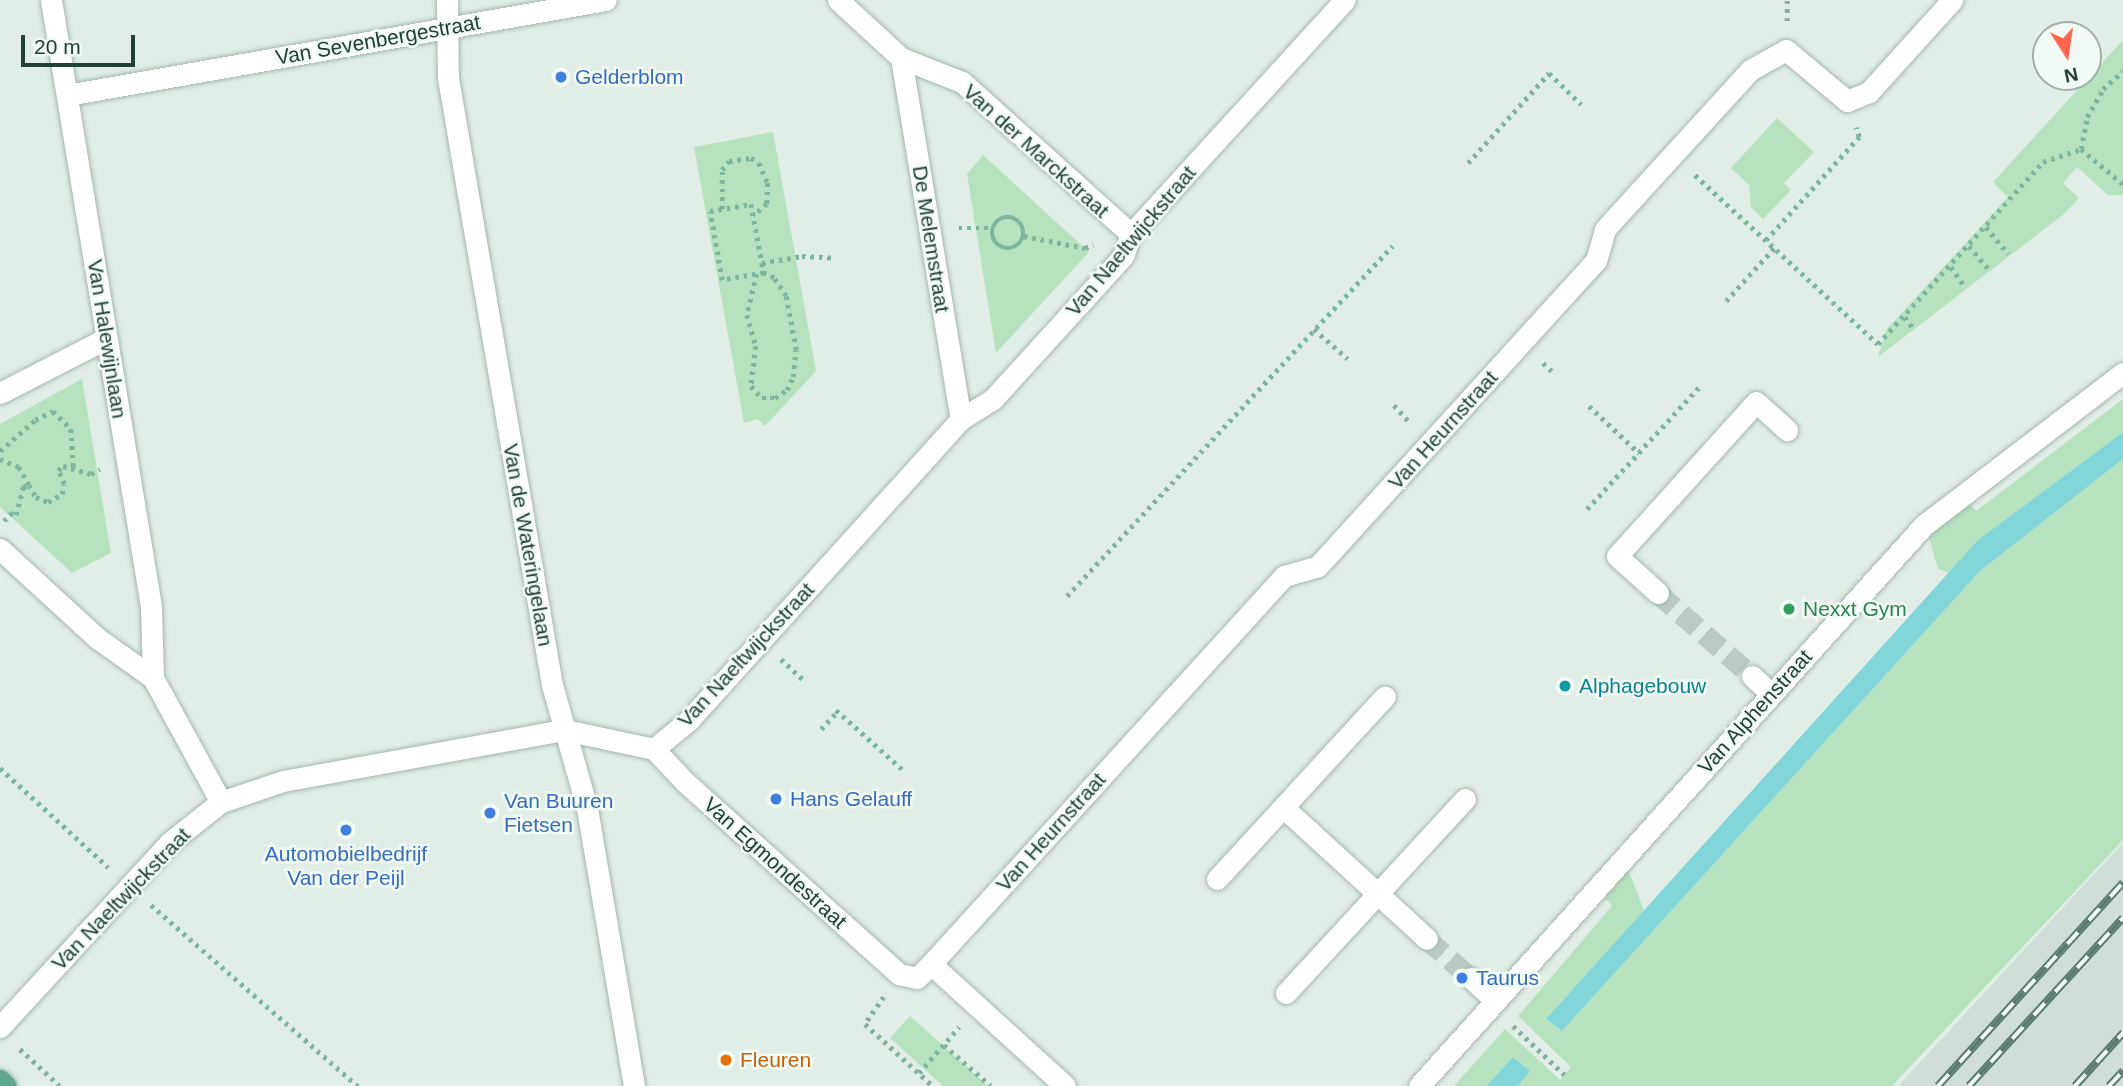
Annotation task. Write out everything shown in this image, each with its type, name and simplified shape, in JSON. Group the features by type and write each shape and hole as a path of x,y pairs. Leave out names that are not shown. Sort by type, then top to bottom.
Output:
{"main road":[{"path":"0,1080 6,1086"}],"street":[{"name":"Van Halewijnlaan","path":"51,0 151,607 153,678"},
{"name":"Van de Wateringelaan","path":"447,0 448,78 552,684 587,808 634,1086"},
{"name":"Van Sevenbergestraat","path":"67,95 606,0"},
{"name":"Van der Marckstraat","path":"838,0 901,58 962,82 1131,234"},
{"name":"Van Naeltwijckstraat","path":"5,1033 169,842 221,802 283,781 565,730 654,748 689,720 961,419 993,399 1123,256 1131,234 1345,0"},
{"path":"1847,101 1869,92 1952,0"},
{"name":"Van Heurnstraat","path":"931,964 1284,576 1318,566 1596,261 1605,229 1750,70 1786,50 1847,101"},
{"name":"De Melemstraat","path":"901,58 961,419"},
{"path":"0,393 107,338"},
{"name":"Van Alphenstraat","path":"1419,1086 1924,525 2123,373"},
{"path":"1658,593 1617,556 1756,402 1787,430"},
{"path":"0,549 97,638 153,678 221,802"},
{"path":"1752,676 1771,694"},
{"path":"1217,879 1385,696"},
{"name":"Van Egmondestraat","path":"654,748 685,782 899,974"},
{"path":"1286,993 1465,799"},
{"path":"1283,807 1427,939"},
{"path":"899,974 917,978 931,964 1065,1086"},
{"path":"1471,978 1494,1004"}],"path":[{"path":"2081,149 2087,117 2104,89 2123,71"},
{"path":"1468,163 1549,73 1581,104"},
{"path":"1766,240 1859,137 1847,101"},
{"path":"2081,149 2123,184"},
{"path":"1673,154 1878,344 1951,267 2043,162 2081,149"},
{"path":"722,209 722,170 729,161 751,158 760,163 768,183 767,204 753,216"},
{"path":"757,274 747,315 755,346 751,386 762,398 775,398 787,390 793,377 796,350 786,296 774,278 764,273 757,274 722,280 710,211 751,204 764,273"},
{"path":"1010,217 1020,222 1024,236 1020,245 1005,249 993,239 993,228 999,219 1010,217"},
{"path":"1986,227 2008,254"},
{"path":"1024,236 1085,248 1131,234"},
{"path":"1067,596 1392,246"},
{"path":"1969,246 1989,270"},
{"path":"1726,301 1774,248"},
{"path":"762,263 802,256 835,258"},
{"path":"1951,267 1965,287"},
{"path":"1905,317 1913,328"},
{"path":"1314,328 1348,359"},
{"path":"1587,509 1700,386"},
{"path":"1589,406 1639,453"},
{"path":"0,451 35,420 53,411 71,429 74,468"},
{"path":"0,458 19,467 36,497 48,502 62,494 64,484 58,470 74,468 92,474 96,469 128,470"},
{"path":"0,527 10,513 16,515 23,487 29,485"},
{"path":"821,729 837,711 902,769"},
{"path":"0,768 129,886 358,1086"},
{"path":"899,974 865,1024 933,1086"},
{"path":"1494,1004 1565,1075"},
{"path":"919,1073 979,1006"},
{"path":"5,1033 60,1086"},
{"path":"944,1045 990,1086"}],"shaded area":[{"path":"2123,843 2123,1086 1898,1086"}],"green space":[{"path":"2123,40 2123,195 2108,195 2077,167 2063,183 2079,198 2064,214 1878,357 1886,330 2008,197 1993,182 2076,91 2102,91 2102,63"},
{"path":"1777,118 1814,152 1784,183 1791,190 1763,219 1751,207 1749,185 1731,168"},
{"path":"773,132 816,371 765,426 758,419 744,423 694,147"},
{"path":"983,155 1089,252 996,353 967,174"},
{"path":"82,379 111,553 72,573 0,507 0,424"},
{"path":"2123,399 2123,432 1978,540 1949,573 1938,569 1929,537 1969,503 1976,511"},
{"path":"2123,459 2123,840 1892,1086 1518,1086 1530,1071 1513,1057 1486,1086 1454,1086 1505,1029 1560,1080 1571,1067 1518,1016 1612,906 1605,898 1628,869 1644,911 1546,1019 1562,1031 1980,571"},
{"path":"910,1016 988,1086 943,1086 890,1038"}],"water":[{"path":"2123,432 2123,459 1980,571 1562,1031 1546,1019 1978,540"},
{"path":"1513,1057 1530,1071 1518,1086 1486,1086"}],"tunnel":[{"path":"1658,593 1752,676"},
{"path":"1427,939 1471,978"}],"railway":[{"path":"1938,1086 2123,883"},
{"path":"1969,1086 2123,918"},
{"path":"2075,1086 2123,1033"},
{"path":"2109,1086 2123,1071"}],"place":[{"name":"Gelderblom","path":"561,77"},
{"name":"Nexxt Gym","path":"1789,609"},
{"name":"Alphagebouw","path":"1565,686"},
{"name":"Hans Gelauff","path":"776,799"},
{"name":"Van Buuren Fietsen","path":"490,813"},
{"name":"Automobielbedrijf Van der Peijl","path":"346,830"},
{"name":"Taurus","path":"1462,978"},
{"name":"Fleuren","path":"726,1060"}]}
